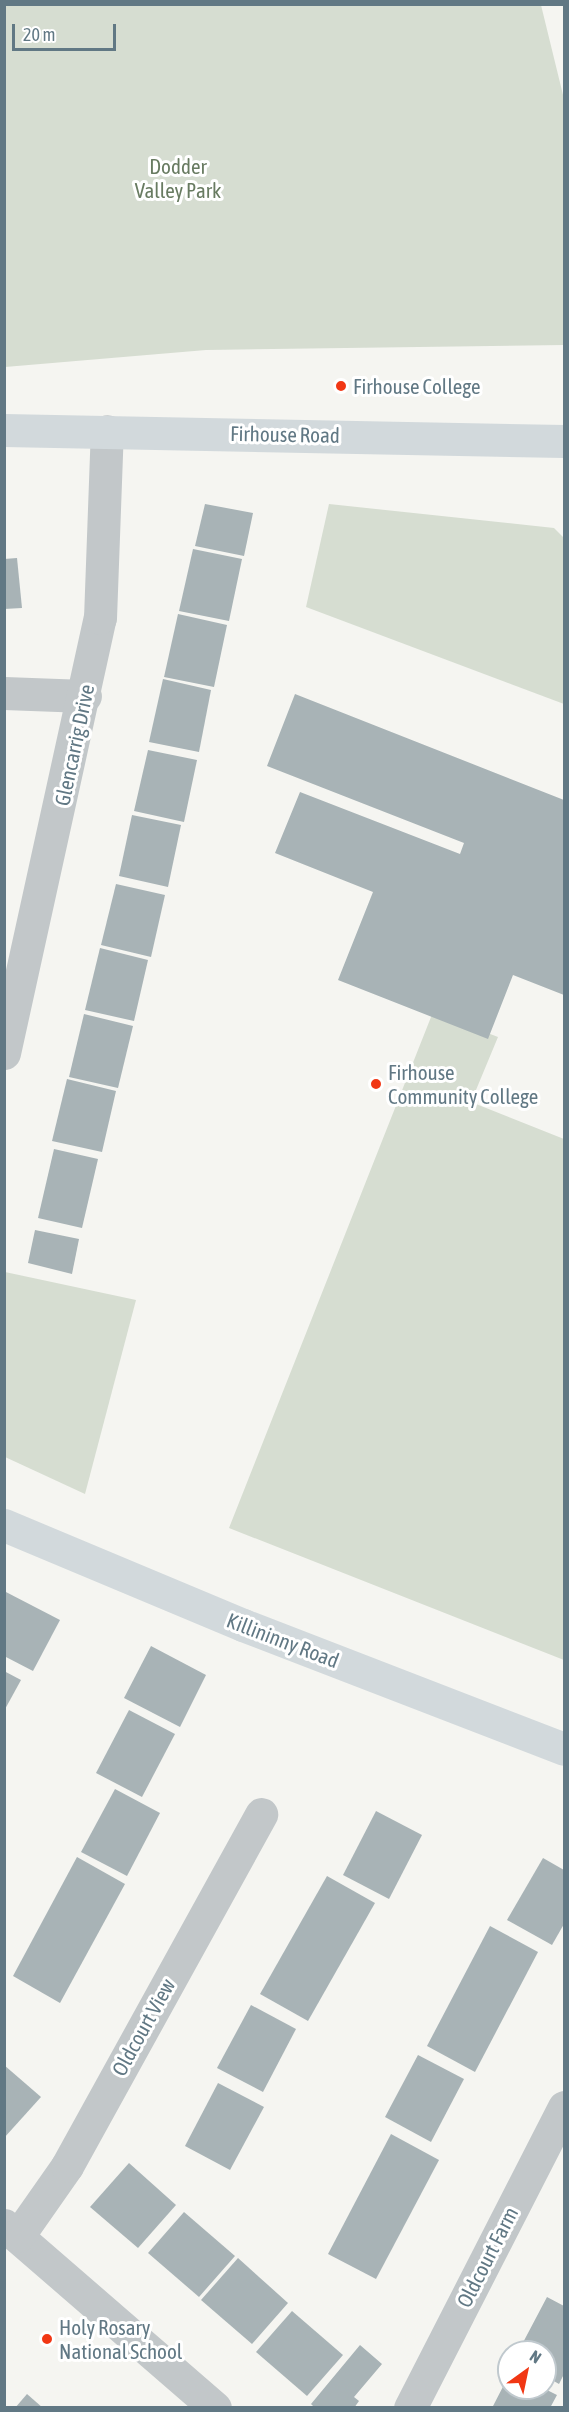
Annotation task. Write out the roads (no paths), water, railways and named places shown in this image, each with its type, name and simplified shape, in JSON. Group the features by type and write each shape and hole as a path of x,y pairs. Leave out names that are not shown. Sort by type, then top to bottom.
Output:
{"main road":[{"name":"Firhouse Road","path":"4,430 564,441"},
{"name":"Killininny Road","path":"4,1525 243,1625 564,1749"}],"street":[{"name":"Glencarrig Drive","path":"4,1053 85,696 100,618 107,431"},
{"path":"4,693 85,696"},
{"name":"Oldcourt View","path":"11,2231 67,2166 261,1814"},
{"name":"Oldcourt Farm","path":"410,2408 564,2107"},
{"path":"11,2231 215,2408"}],"place":[{"name":"Firhouse College","path":"341,386"},
{"name":"Firhouse Community College","path":"376,1084"},
{"name":"Holy Rosary National School","path":"47,2339"}],"park label":[{"name":"Dodder Valley Park","path":"178,178"}]}
